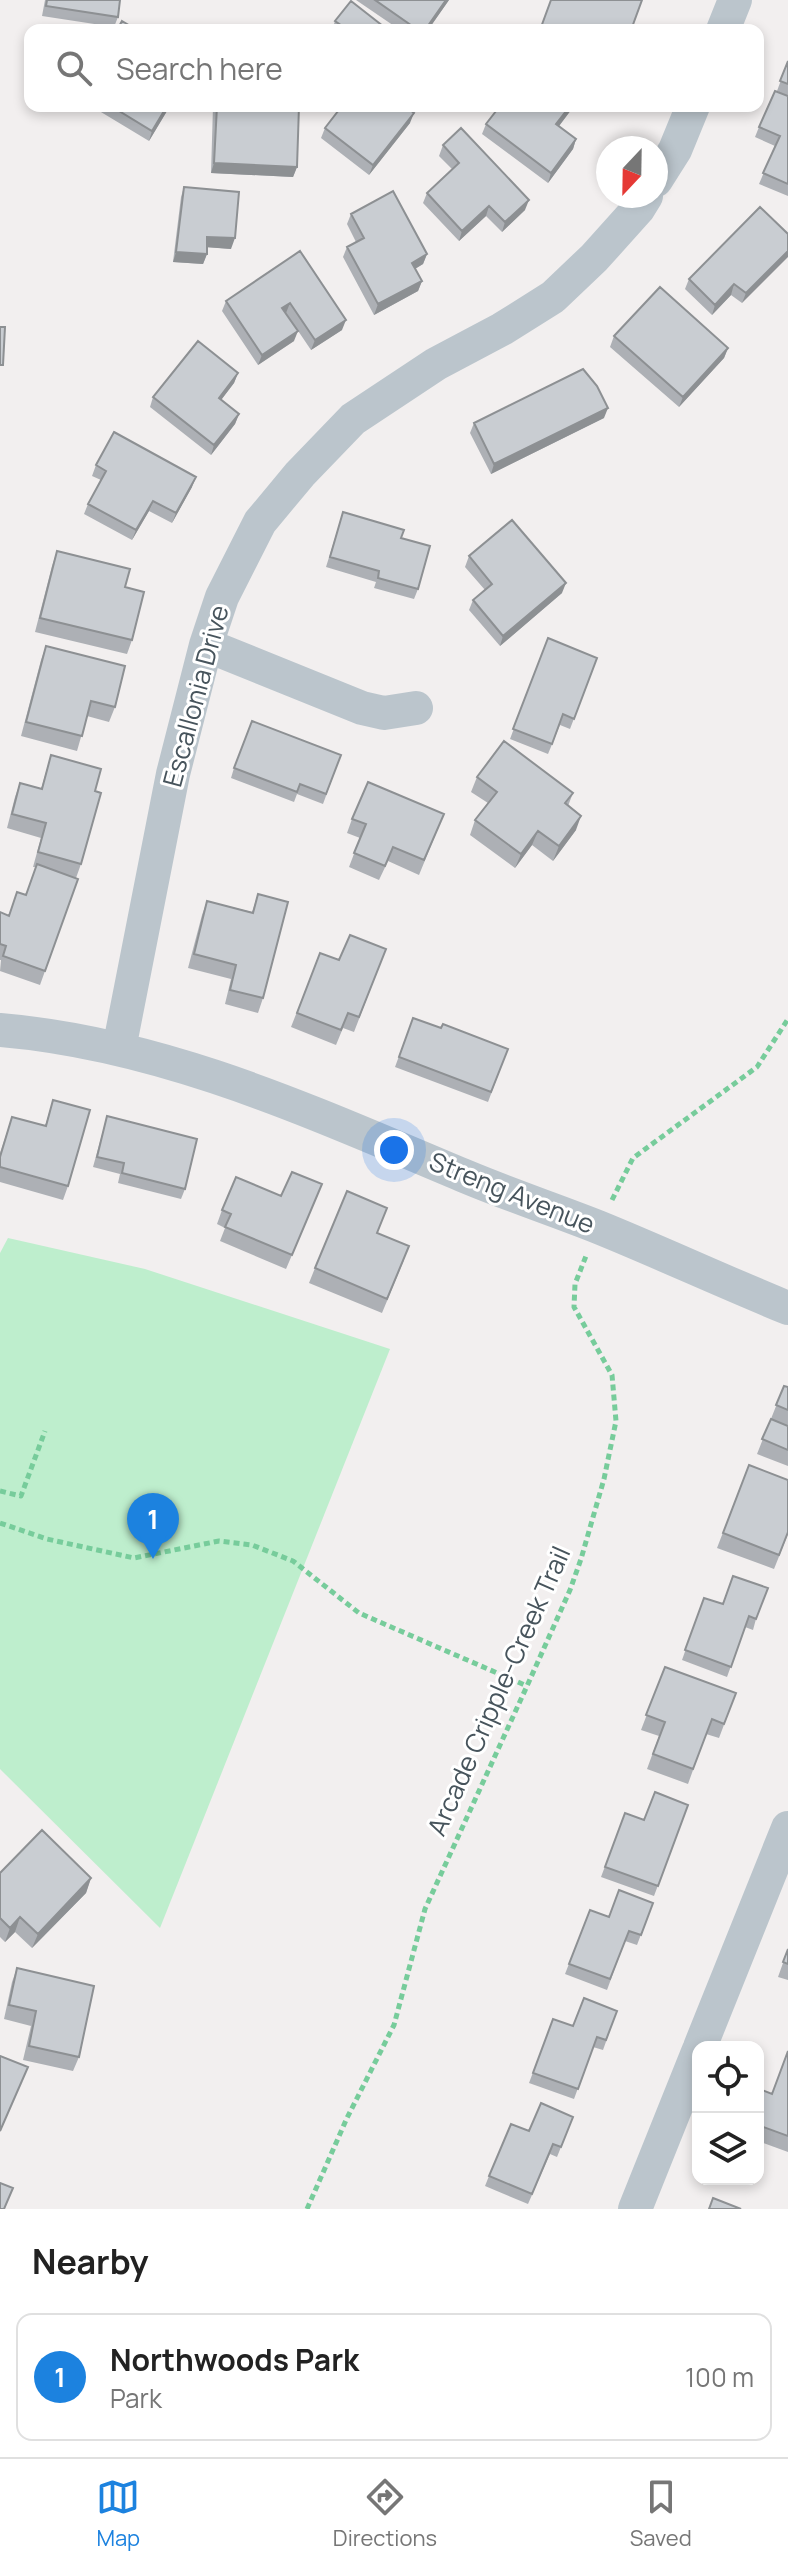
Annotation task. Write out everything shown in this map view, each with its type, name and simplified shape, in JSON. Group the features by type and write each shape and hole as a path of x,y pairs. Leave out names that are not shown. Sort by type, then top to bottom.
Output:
{"street":[{"path":"725,24 735,0"},
{"path":"668,161 691,112"},
{"name":"Escallonia Drive","path":"119,1049 173,774 206,645 222,597 260,522 300,474 353,419 436,364 502,329 553,297 594,258 639,208"},
{"path":"206,645 362,708 384,713 416,708"},
{"name":"Streng Avenue","path":"0,1030 119,1049 179,1064 284,1100 788,1308"},
{"path":"703,2041 787,1833"},
{"path":"635,2209 692,2067"}],"path":[{"name":"Arcade Cripple-Creek Trail","path":"307,2209 347,2118 394,2025 425,1909 570,1590 581,1559 604,1479 616,1421 612,1375 574,1307 575,1284 598,1227 633,1158 757,1067 788,1019"},
{"path":"0,1491 21,1496 45,1431"},
{"path":"0,1523 47,1539 134,1558 219,1541 252,1545 293,1561 359,1613 527,1686"}],"green space":[{"path":"8,1238 145,1269 390,1349 160,1928 0,1769 0,1253"}],"building":[{"path":"47,0 120,0 118,17 46,6"},
{"path":"375,0 446,0 429,24 409,24"},
{"path":"551,0 642,0 633,24 542,24"},
{"path":"351,1 380,24 339,24 335,21"},
{"path":"788,61 788,84 780,81"},
{"path":"775,91 788,96 788,184 763,173 780,136 759,127"},
{"path":"121,112 163,112 152,131"},
{"path":"217,112 299,112 297,167 214,163"},
{"path":"337,112 414,113 373,165 325,128"},
{"path":"495,112 565,112 556,124 576,139 551,173 486,124"},
{"path":"461,128 529,200 505,222 489,206 462,231 427,193 459,163 443,145"},
{"path":"184,187 239,192 235,238 207,237 207,254 176,252"},
{"path":"393,191 427,254 412,263 422,281 378,304 347,247 364,238 351,214"},
{"path":"760,207 788,234 788,251 746,293 734,284 715,305 689,279"},
{"path":"300,251 346,320 315,340 290,303 282,308 298,331 262,355 226,301"},
{"path":"660,287 728,348 683,397 614,336"},
{"path":"0,327 5,327 3,365 0,365"},
{"path":"198,341 238,373 219,398 239,414 214,445 153,397"},
{"path":"583,369 597,386 608,408 494,464 474,423"},
{"path":"114,432 196,477 176,513 153,501 136,530 88,504 106,471 96,465"},
{"path":"343,512 404,530 401,538 430,546 418,589 378,578 379,571 330,557"},
{"path":"512,520 566,583 503,636 473,600 492,584 469,556"},
{"path":"57,551 130,569 125,587 144,592 132,640 40,618"},
{"path":"548,638 597,658 574,719 563,714 552,744 513,729"},
{"path":"46,646 125,666 115,707 91,701 82,736 26,722"},
{"path":"252,721 341,755 326,794 300,784 297,792 234,768"},
{"path":"504,741 573,793 565,803 581,816 559,846 538,831 521,854 475,820 497,792 477,777"},
{"path":"51,755 101,769 95,791 101,793 81,864 38,852 46,823 12,814 20,783 42,789"},
{"path":"368,782 444,814 424,860 393,847 385,866 354,853 366,824 352,819"},
{"path":"37,864 78,879 45,971 3,956 6,946 0,944 0,912 9,916 17,892 26,895"},
{"path":"258,894 288,902 263,998 230,990 236,965 194,954 207,901 253,913"},
{"path":"350,935 386,949 359,1017 348,1013 341,1030 297,1013 320,953 339,960"},
{"path":"413,1018 441,1028 443,1024 508,1049 491,1092 399,1057"},
{"path":"53,1100 90,1110 68,1186 0,1167 12,1117 46,1126"},
{"path":"107,1116 197,1139 185,1189 122,1173 124,1163 97,1157"},
{"path":"292,1172 322,1184 292,1255 225,1227 231,1214 222,1210 236,1177 281,1196"},
{"path":"347,1191 387,1208 377,1233 409,1246 387,1299 315,1268"},
{"path":"784,1386 788,1387 788,1410 776,1405"},
{"path":"771,1419 788,1426 788,1450 762,1439"},
{"path":"749,1465 788,1480 788,1532 779,1555 723,1533"},
{"path":"733,1576 768,1588 756,1619 749,1616 731,1667 685,1650 704,1598 723,1604"},
{"path":"665,1667 736,1693 724,1724 712,1719 693,1769 653,1754 665,1722 646,1715"},
{"path":"655,1792 688,1805 658,1886 605,1867 625,1813 644,1820"},
{"path":"42,1830 91,1878 38,1934 20,1917 10,1928 0,1918 0,1873"},
{"path":"619,1890 653,1903 641,1935 629,1931 610,1979 569,1964 590,1910 609,1917"},
{"path":"17,1968 94,1986 79,2057 29,2046 36,2011 9,2005"},
{"path":"584,1998 617,2011 606,2040 597,2037 578,2089 533,2073 553,2019 573,2026"},
{"path":"788,2051 788,2136 764,2127 764,2091 772,2094"},
{"path":"0,2056 28,2067 0,2131"},
{"path":"541,2103 573,2117 561,2147 553,2144 532,2194 489,2176 511,2124 529,2131"},
{"path":"0,2183 13,2188 4,2209 0,2209"},
{"path":"713,2198 741,2209 709,2209"}],"place":[{"name":"Northwoods Park","path":"153,1559"}]}
